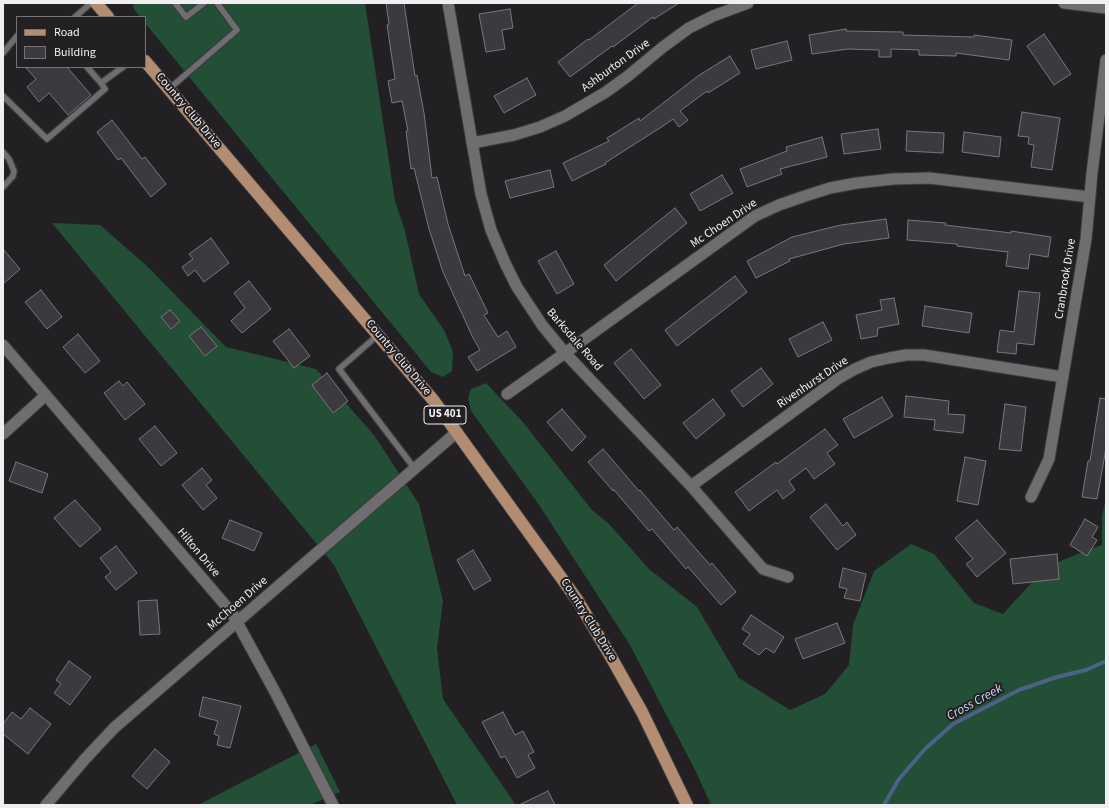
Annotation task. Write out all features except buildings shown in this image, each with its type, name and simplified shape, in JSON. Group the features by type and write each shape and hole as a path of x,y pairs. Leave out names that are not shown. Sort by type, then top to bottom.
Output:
{"main road":[{"path":"96,3 107,16"},
{"name":"Country Club Drive","path":"146,62 434,400 578,601 642,712 687,805"}],"street":[{"name":"Barksdale Road","path":"448,3 481,194 491,230 505,263 518,287 542,325 565,353 691,486 764,569 788,577"},
{"name":"Ashburton Drive","path":"472,143 514,135 540,127 565,116 606,92 689,28 713,16 748,3"},
{"path":"1064,3 1106,8"},
{"name":"Cranbrook Drive","path":"1031,497 1050,459 1086,239 1106,60"},
{"name":"Mc Choen Drive","path":"507,394 754,216 805,196 830,188 857,183 893,179 929,178 1090,197"},
{"name":"Hilton Drive","path":"3,345 232,613 274,690 333,805"},
{"name":"Rivenhurst Drive","path":"691,486 839,378 871,362 906,355 924,355 1063,377"},
{"path":"3,434 46,395"},
{"name":"McChoen Drive","path":"46,805 85,759 114,728 457,432"}],"lane":[{"path":"76,16 91,3"},
{"path":"175,3 186,17 204,3"},
{"path":"169,89 237,30 217,3"},
{"path":"3,53 16,37"},
{"path":"3,96 47,139 105,89 88,68"},
{"path":"101,84 122,68"},
{"path":"3,152 9,159 14,171 13,176 3,187"},
{"path":"378,335 339,369 415,469"}],"green space":[{"path":"132,3 365,3 395,201 405,231 419,294 444,330 453,352 452,371 443,377 431,372 146,24 146,16 139,16"},
{"path":"52,223 100,225 148,267 226,347 316,369 374,435 419,504 443,601 437,648 443,699 516,805 457,805 334,565"},
{"path":"486,383 523,422 592,510 609,524 649,569 697,607 739,678 790,710 825,694 849,665 853,625 874,571 911,544 934,554 974,603 1003,614 1046,567 1102,545 1102,516 1106,498 1106,805 711,805 696,772 630,645 539,505 471,411 468,398 471,389"},
{"path":"316,744 340,792 310,805 198,805"}],"waterway":[{"name":"Cross Creek","path":"884,805 899,779 925,749 953,724 1019,690 1057,677 1086,670 1106,661"}]}
